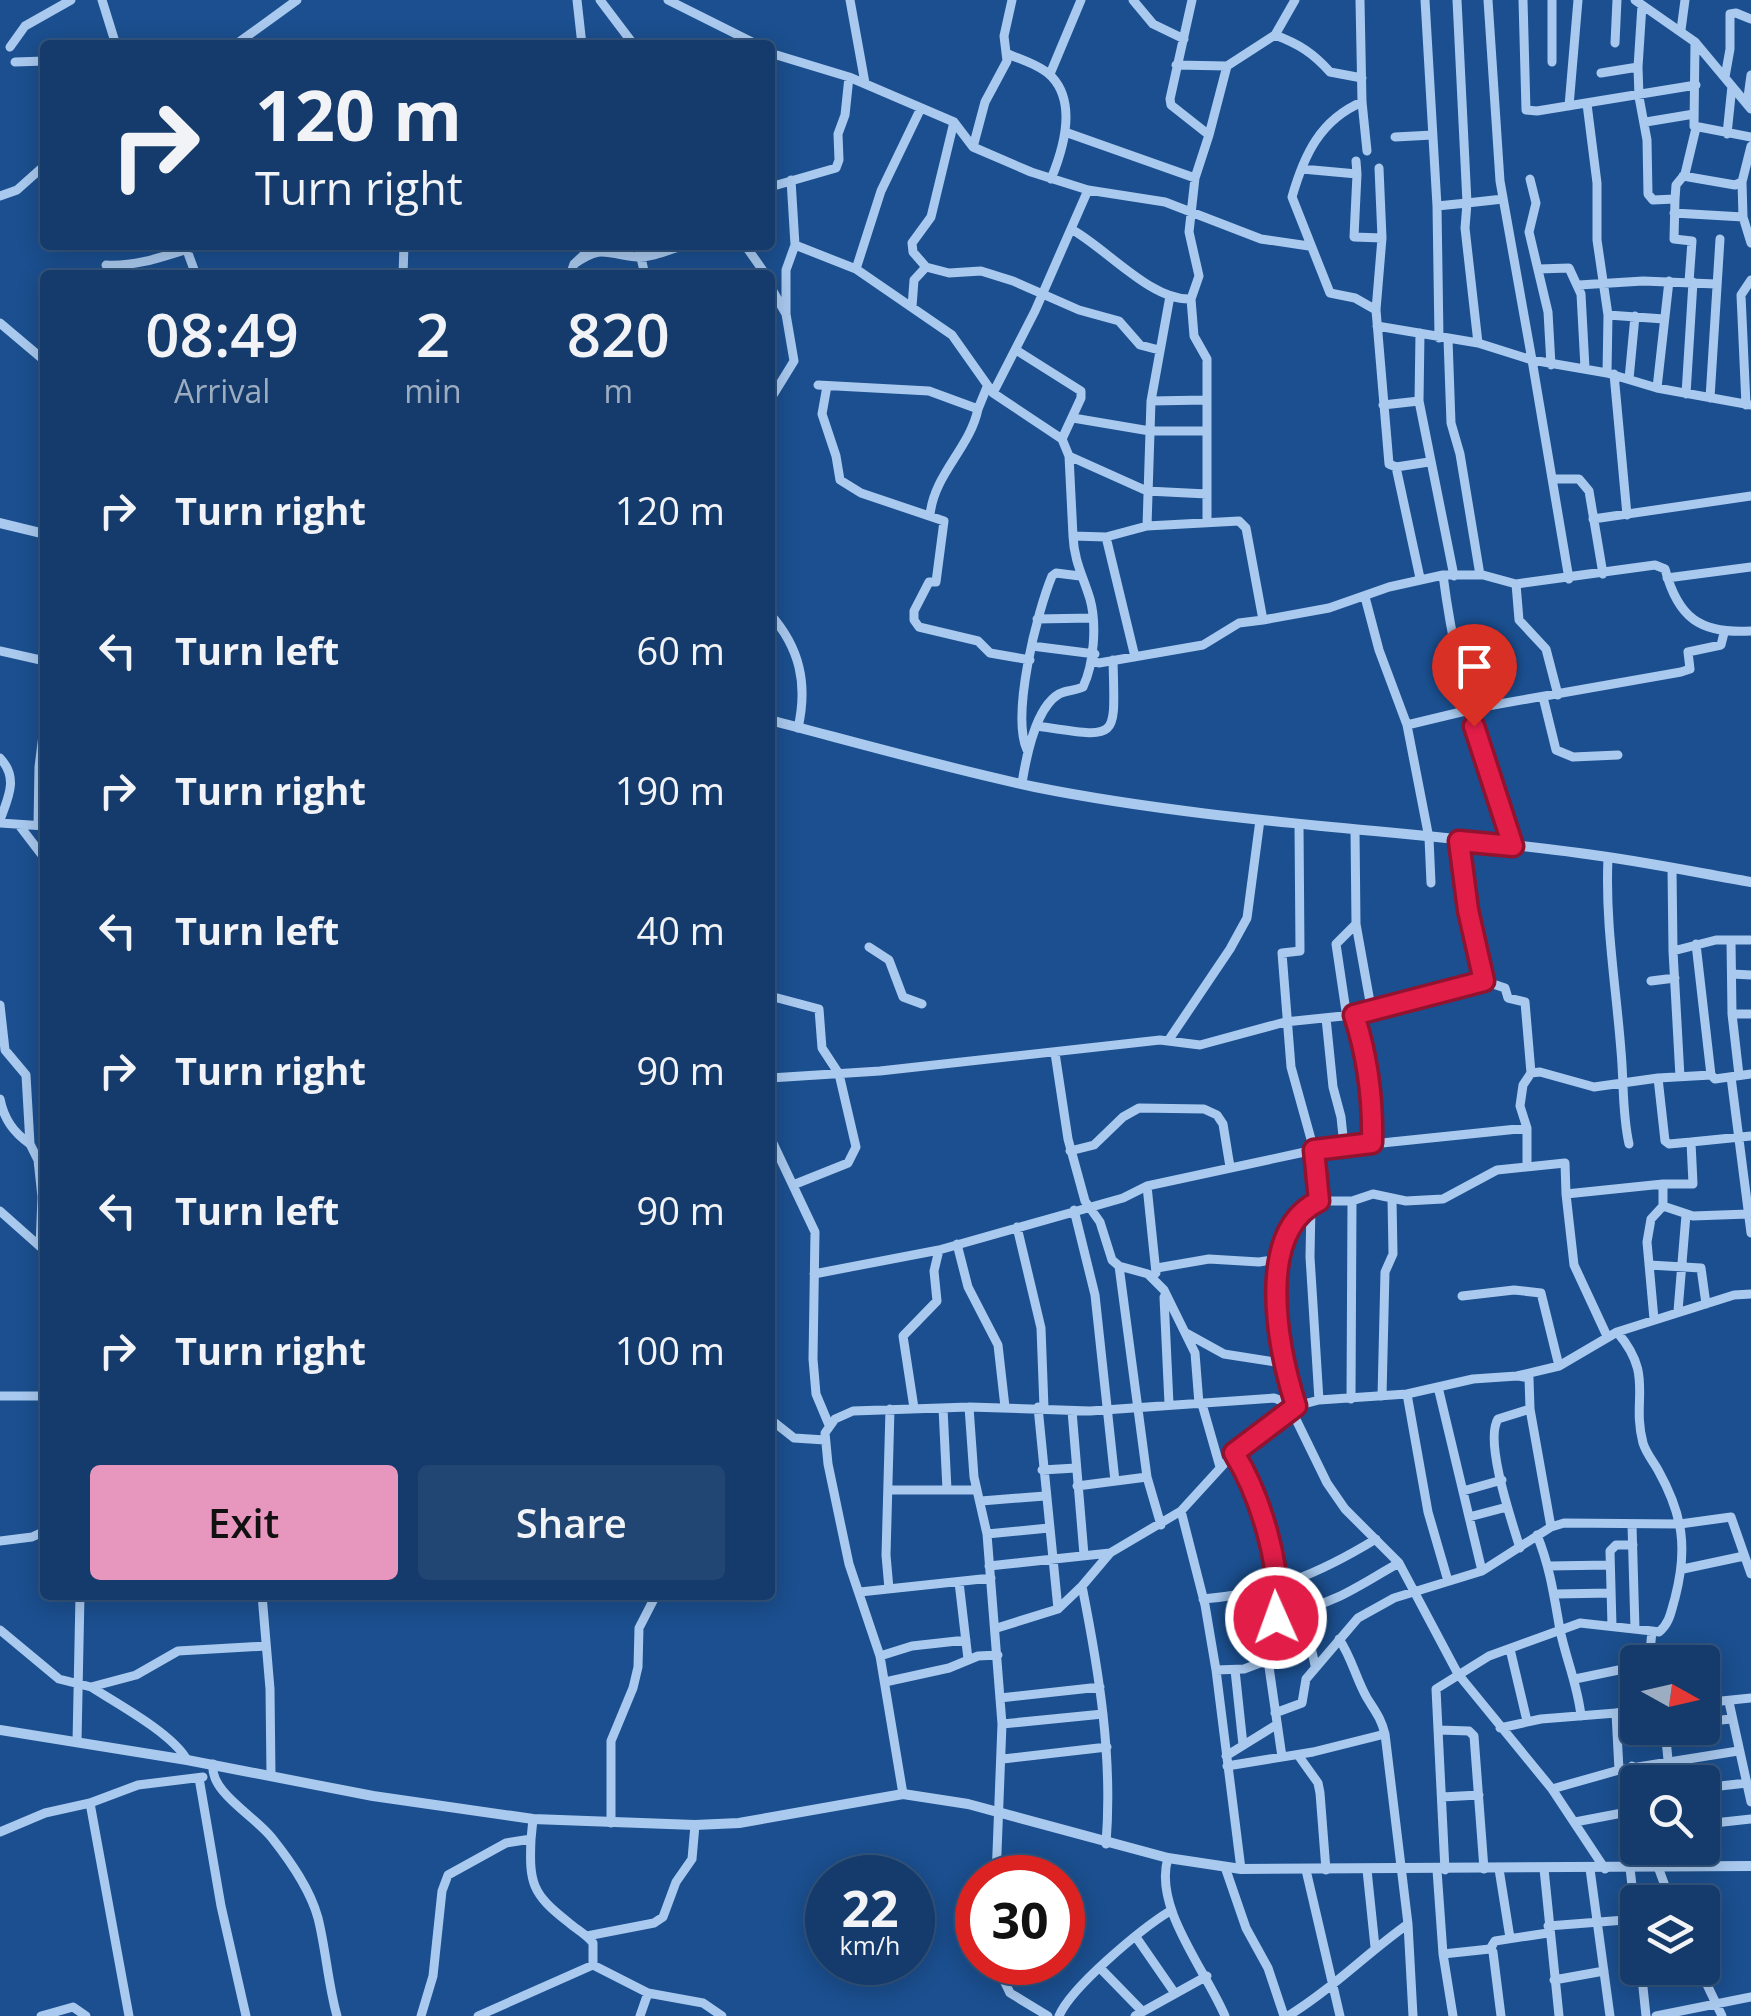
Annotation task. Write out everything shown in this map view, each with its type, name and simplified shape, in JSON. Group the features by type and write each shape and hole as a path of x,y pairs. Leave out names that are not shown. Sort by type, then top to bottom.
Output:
{"street":[{"path":"10,47 24,26 71,0"},
{"path":"102,0 112,40"},
{"path":"242,40 297,0"},
{"path":"577,0 581,40"},
{"path":"600,0 631,40"},
{"path":"668,0 748,40"},
{"path":"850,0 864,83"},
{"path":"972,147 985,102 1004,70 1008,54 1004,36 1012,0"},
{"path":"1050,74 1082,0"},
{"path":"1133,0 1153,24 1184,40"},
{"path":"1192,0 1170,92 1172,105 1209,135"},
{"path":"1176,65 1227,66 1275,35 1295,0"},
{"path":"1360,0 1367,151"},
{"path":"1425,0 1452,436 1460,454 1480,575"},
{"path":"1457,0 1465,228 1478,343"},
{"path":"1488,0 1503,199 1569,579"},
{"path":"1523,0 1526,110 1696,86"},
{"path":"1552,0 1552,62"},
{"path":"1569,106 1578,0"},
{"path":"1614,43 1617,0"},
{"path":"1654,12 1656,0"},
{"path":"1682,30 1685,0"},
{"path":"1727,134 1730,14 1746,17 1741,0"},
{"path":"1638,2 1695,42 1749,106"},
{"path":"1638,2 1639,97 1646,122 1648,194 1653,200 1675,199"},
{"path":"1275,35 1317,56 1330,72 1362,78"},
{"path":"1686,394 1692,240 1674,239 1674,213 1676,185 1683,176 1696,128 1695,42"},
{"path":"1008,54 1050,74 1060,91 1064,144 1051,179"},
{"path":"775,55 864,83 954,122 972,147 1051,179 1088,190 1165,202 1261,239 1309,246"},
{"path":"15,62 40,61"},
{"path":"1207,522 1207,360 1194,336 1191,300 1198,276 1191,243 1191,211 1195,178 1227,66"},
{"path":"1601,73 1638,68"},
{"path":"1749,106 1751,74"},
{"path":"775,185 836,168 849,78"},
{"path":"1362,102 1338,114 1317,136 1302,168 1293,202 1330,294 1354,298 1376,310"},
{"path":"1587,104 1597,183 1597,240 1627,514"},
{"path":"856,269 882,191 922,108"},
{"path":"1646,122 1694,114"},
{"path":"954,122 931,216 912,243 913,252 926,267 949,272 981,271 1079,310 1119,321 1140,345 1159,350"},
{"path":"1696,128 1751,138"},
{"path":"1065,132 1195,178"},
{"path":"1395,136 1433,135"},
{"path":"1750,152 1742,182 1743,217 1751,243"},
{"path":"1356,160 1354,236 1382,238"},
{"path":"1302,168 1357,174"},
{"path":"1379,168 1382,238 1376,310 1389,464 1396,468 1429,462"},
{"path":"0,196 17,190 40,169"},
{"path":"1683,176 1736,186 1742,182"},
{"path":"1530,179 1536,215 1529,232 1548,312 1551,366"},
{"path":"775,392 794,361 786,314 786,270 796,245 792,180"},
{"path":"930,515 934,496 954,456 974,428 978,409 1016,350 1088,190"},
{"path":"1437,206 1503,199"},
{"path":"1674,213 1743,217"},
{"path":"1071,229 1098,243 1120,267 1170,296 1191,300"},
{"path":"1710,398 1720,239"},
{"path":"796,245 856,269 952,335 990,390 1062,440 1069,456 1074,558 1089,594 1093,658 1083,687 1056,696 1037,726 1027,750 1022,784"},
{"path":"106,265 124,266 176,250"},
{"path":"572,270 589,250"},
{"path":"572,270 587,255 609,250 639,258 668,250"},
{"path":"638,250 643,270"},
{"path":"912,308 914,280 926,267"},
{"path":"1539,269 1569,268 1579,285 1585,368"},
{"path":"1377,326 1478,343 1551,366 1611,373 1657,388 1749,405 1748,343 1741,294 1751,280"},
{"path":"1657,388 1669,281"},
{"path":"1579,285 1669,281 1716,284"},
{"path":"1147,526 1151,401 1170,296"},
{"path":"775,298 786,314"},
{"path":"1608,315 1664,318"},
{"path":"1629,379 1635,316"},
{"path":"0,323 40,357"},
{"path":"1420,333 1418,401 1449,576 1454,649 1513,846"},
{"path":"1016,350 1076,385 1081,398 1062,440"},
{"path":"978,409 929,391 822,386 822,414 840,480 861,493 944,520 936,582 929,582 920,596 914,620 919,627 978,642 990,653 1030,660"},
{"path":"1151,401 1205,400"},
{"path":"1383,405 1418,401"},
{"path":"1073,418 1150,431 1206,431"},
{"path":"1069,456 1148,491 1207,494"},
{"path":"1396,468 1420,578"},
{"path":"1552,479 1570,477 1584,484 1603,574"},
{"path":"1593,519 1751,496"},
{"path":"0,523 40,533"},
{"path":"1073,536 1106,537 1147,526 1244,524 1263,620"},
{"path":"1106,537 1135,657"},
{"path":"1032,646 1113,660 1203,645 1240,623 1286,618 1420,578 1480,575 1516,584 1654,565 1665,570 1673,598 1685,614 1724,633 1751,631"},
{"path":"1667,578 1751,567"},
{"path":"1027,750 1021,730 1037,619 1052,576 1080,576"},
{"path":"1516,584 1519,620 1546,649 1558,696"},
{"path":"1365,597 1379,650 1407,725 1430,838 1431,883"},
{"path":"1037,619 1092,618"},
{"path":"775,622 798,656 804,692 798,728"},
{"path":"1407,725 1469,709 1558,696 1690,669 1688,652 1720,645 1724,633"},
{"path":"0,651 40,660"},
{"path":"1037,726 1084,733 1106,731 1114,722 1113,660"},
{"path":"1543,697 1556,750 1573,757 1618,755"},
{"path":"775,721 1022,784 1260,820 1608,858 1751,882"},
{"path":"0,758 13,785 0,822 40,826"},
{"path":"40,759 40,796"},
{"path":"1168,1041 1247,918 1260,820"},
{"path":"1299,824 1300,951 1282,952 1291,1067 1314,1150 1310,1257 1318,1400"},
{"path":"19,825 40,853"},
{"path":"1354,830 1356,924 1372,1013"},
{"path":"1459,841 1468,910 1484,981"},
{"path":"1608,858 1608,942 1628,1144"},
{"path":"1672,868 1680,1077"},
{"path":"1356,924 1336,944 1350,1016 1362,1040 1372,1143"},
{"path":"1731,940 1738,1137 1747,1168 1751,1233"},
{"path":"1673,950 1696,944 1751,940"},
{"path":"1696,944 1712,1075 1715,1079 1751,1074"},
{"path":"869,946 889,960 902,997 922,1004"},
{"path":"1732,974 1751,975"},
{"path":"775,1078 1168,1041 1200,1045 1285,1022 1372,1013 1484,981 1505,988 1508,998 1526,1002 1531,1073 1520,1096 1527,1128 1527,1167"},
{"path":"1651,981 1700,982"},
{"path":"775,997 818,1009 822,1048 839,1074 855,1141 855,1155 848,1163 792,1185"},
{"path":"0,1005 5,1050 26,1076 30,1144 38,1160 40,1178"},
{"path":"1732,1014 1751,1014"},
{"path":"1326,1018 1344,1146"},
{"path":"1055,1053 1070,1151 1112,1260 1119,1266 1156,1273 1209,1259 1279,1259"},
{"path":"1531,1073 1594,1087 1712,1075"},
{"path":"1658,1078 1665,1141 1669,1144 1751,1136"},
{"path":"0,1099 15,1134 30,1144"},
{"path":"1070,1151 1094,1145 1123,1117 1139,1108 1204,1109 1223,1124 1230,1167"},
{"path":"814,1274 939,1250 1122,1198 1147,1186 1230,1167 1344,1146 1527,1128"},
{"path":"1566,1194 1693,1184 1690,1142"},
{"path":"775,1148 815,1232 812,1359 816,1394 829,1425 825,1440 849,1564 880,1656 903,1794"},
{"path":"1454,2016 1444,1954 1440,1730 1434,1693 1458,1674 1489,1656 1580,1623 1659,1632 1668,1623 1683,1569 1684,1544 1680,1524 1644,1445 1641,1383 1632,1350 1612,1334 1574,1266 1565,1163 1498,1170 1443,1199 1392,1199 1373,1194 1352,1201 1315,1203 1295,1222 1279,1259 1276,1296 1282,1362 1310,1453 1345,1508 1398,1564 1458,1674 1552,1789 1605,1868"},
{"path":"1654,1319 1648,1242 1651,1218 1664,1206 1663,1184"},
{"path":"1147,1186 1156,1273 1198,1363 1201,1404 1220,1467"},
{"path":"1382,1396 1385,1272 1394,1254 1392,1199"},
{"path":"1351,1399 1352,1201"},
{"path":"1664,1206 1686,1215 1748,1214"},
{"path":"1074,1210 1094,1295 1115,1481"},
{"path":"0,1211 40,1246"},
{"path":"1678,1311 1686,1215"},
{"path":"1017,1227 1041,1328 1042,1470 1058,1609"},
{"path":"957,1244 968,1288 998,1345 1005,1407"},
{"path":"914,1408 903,1336 936,1301 934,1272 939,1250"},
{"path":"1649,1265 1701,1268 1706,1304"},
{"path":"1119,1266 1147,1477 1161,1525"},
{"path":"1164,1290 1169,1404"},
{"path":"1462,1296 1514,1290 1541,1292 1559,1366"},
{"path":"989,1566 1110,1552 1182,1511 1234,1453 1294,1408 1318,1400 1407,1394 1559,1366 1612,1334 1678,1311 1751,1294"},
{"path":"1184,1332 1224,1354 1282,1362"},
{"path":"1516,1376 1530,1378 1530,1409 1551,1527"},
{"path":"1438,1387 1482,1571"},
{"path":"1407,1394 1428,1512 1448,1581"},
{"path":"0,1396 40,1396"},
{"path":"829,1425 844,1414 890,1408 1107,1410 1274,1398 1294,1408"},
{"path":"969,1407 987,1534 998,1654 1004,1759 996,1855"},
{"path":"889,1589 886,1555 890,1408"},
{"path":"943,1408 947,1490"},
{"path":"1520,1548 1492,1432 1494,1425 1510,1414 1530,1409"},
{"path":"1072,1410 1084,1556"},
{"path":"775,1421 794,1438 825,1440"},
{"path":"1234,1453 1252,1487 1268,1536 1278,1612 1268,1660 1282,1757"},
{"path":"1042,1470 1076,1468"},
{"path":"1076,1486 1147,1477"},
{"path":"1463,1490 1502,1480"},
{"path":"888,1490 978,1490"},
{"path":"981,1501 1045,1496"},
{"path":"1469,1517 1507,1506"},
{"path":"1182,1511 1216,1670 1241,1869"},
{"path":"1275,1713 1302,1703 1306,1679 1315,1665 1358,1618 1379,1604 1482,1571 1551,1527 1580,1520 1632,1525 1731,1517 1746,1542 1744,1556 1751,1574"},
{"path":"1632,1525 1635,1630"},
{"path":"987,1534 1049,1528"},
{"path":"0,1542 40,1534"},
{"path":"1536,1536 1549,1566 1560,1632 1581,1716"},
{"path":"1203,1598 1245,1594 1323,1571 1376,1539"},
{"path":"1612,1626 1612,1547 1633,1546"},
{"path":"996,1628 1058,1609 1110,1552"},
{"path":"1683,1569 1744,1556"},
{"path":"1276,1600 1290,1608 1302,1608 1328,1600 1398,1564"},
{"path":"1549,1566 1610,1565"},
{"path":"860,1592 991,1578"},
{"path":"1611,1578 1634,1578"},
{"path":"960,1582 968,1659"},
{"path":"1082,1586 1108,1747 1106,1844"},
{"path":"1555,1594 1611,1593"},
{"path":"78,1742 80,1600"},
{"path":"262,1600 271,1776"},
{"path":"611,1823 611,1741 633,1688 639,1628 653,1600"},
{"path":"1302,1608 1315,1665"},
{"path":"0,1630 48,1672 77,1686 91,1687 136,1675 178,1651 266,1646"},
{"path":"1651,1645 1652,1632"},
{"path":"1338,1639 1350,1654 1385,1734 1408,1924 1413,2016"},
{"path":"880,1656 912,1646 966,1640"},
{"path":"1510,1649 1527,1721"},
{"path":"885,1682 998,1654"},
{"path":"1216,1670 1235,1670 1268,1660"},
{"path":"1235,1670 1243,1745"},
{"path":"1574,1680 1620,1670"},
{"path":"91,1687 168,1737 187,1760"},
{"path":"1000,1698 1100,1687"},
{"path":"1720,1703 1751,1698"},
{"path":"1729,1702 1751,1802"},
{"path":"1500,1728 1527,1721 1620,1713"},
{"path":"1002,1724 1103,1714"},
{"path":"1552,1789 1620,1770 1616,1714"},
{"path":"1720,1720 1730,1719"},
{"path":"1226,1761 1243,1745 1276,1726"},
{"path":"0,1730 187,1760 212,1769 373,1796 533,1819 695,1825 792,1816 903,1794 944,1799 1168,1858 1241,1869 1751,1866"},
{"path":"1440,1730 1473,1733 1484,1869"},
{"path":"1226,1761 1282,1757 1385,1734"},
{"path":"1667,1745 1668,1760"},
{"path":"1004,1759 1108,1747"},
{"path":"1638,1765 1738,1750"},
{"path":"1298,1754 1318,1783 1326,1870"},
{"path":"0,1832 45,1813 138,1786 198,1778 212,1769"},
{"path":"212,1769 219,1790 261,1824 305,1886 318,1918 337,2016"},
{"path":"198,1778 246,2016"},
{"path":"1720,1786 1748,1783"},
{"path":"1442,1796 1479,1795"},
{"path":"90,1803 129,2016"},
{"path":"1574,1822 1620,1813"},
{"path":"533,1819 530,1872 540,1898 587,1936 595,1954 593,1965"},
{"path":"1720,1822 1751,1819"},
{"path":"587,1936 663,1918 676,1882 692,1858 695,1825"},
{"path":"421,2016 432,1976 442,1892 448,1875 506,1843 531,1838"},
{"path":"1168,1858 1163,1883 1170,1911 1207,1976 1224,2016"},
{"path":"1657,1865 1664,1885"},
{"path":"1225,1867 1246,1928 1268,1968 1286,2016 1335,1986 1375,1947 1408,1924"},
{"path":"1630,1868 1632,1885"},
{"path":"1544,1869 1559,2016"},
{"path":"1590,1869 1610,2016"},
{"path":"1306,1870 1340,2016"},
{"path":"1367,1870 1375,1947"},
{"path":"1499,1870 1510,1938"},
{"path":"1060,2016 1067,1999 1136,1936 1170,1911"},
{"path":"1490,1950 1496,1941 1620,1920"},
{"path":"1136,1936 1174,1992"},
{"path":"1444,1954 1490,1950"},
{"path":"1490,1950 1501,2016"},
{"path":"593,1965 648,1994 707,2004 722,2016"},
{"path":"478,2016 593,1965"},
{"path":"1101,1969 1139,2014 1207,1976"},
{"path":"1554,1980 1604,1972"},
{"path":"1006,1985 1010,1993 1048,2016"},
{"path":"1643,1985 1646,2016"},
{"path":"1707,1985 1722,2016"},
{"path":"640,2016 648,1994"},
{"path":"1656,2016 1751,1996"},
{"path":"42,2016 73,2007 86,2016"}],"route":[{"path":"1276,1618 1271,1545 1252,1487 1234,1453 1296,1406 1282,1362 1276,1282 1279,1259 1295,1222 1319,1201 1314,1150 1372,1143 1362,1040 1354,1015 1484,981 1468,910 1459,841 1513,846 1474,726"}]}
